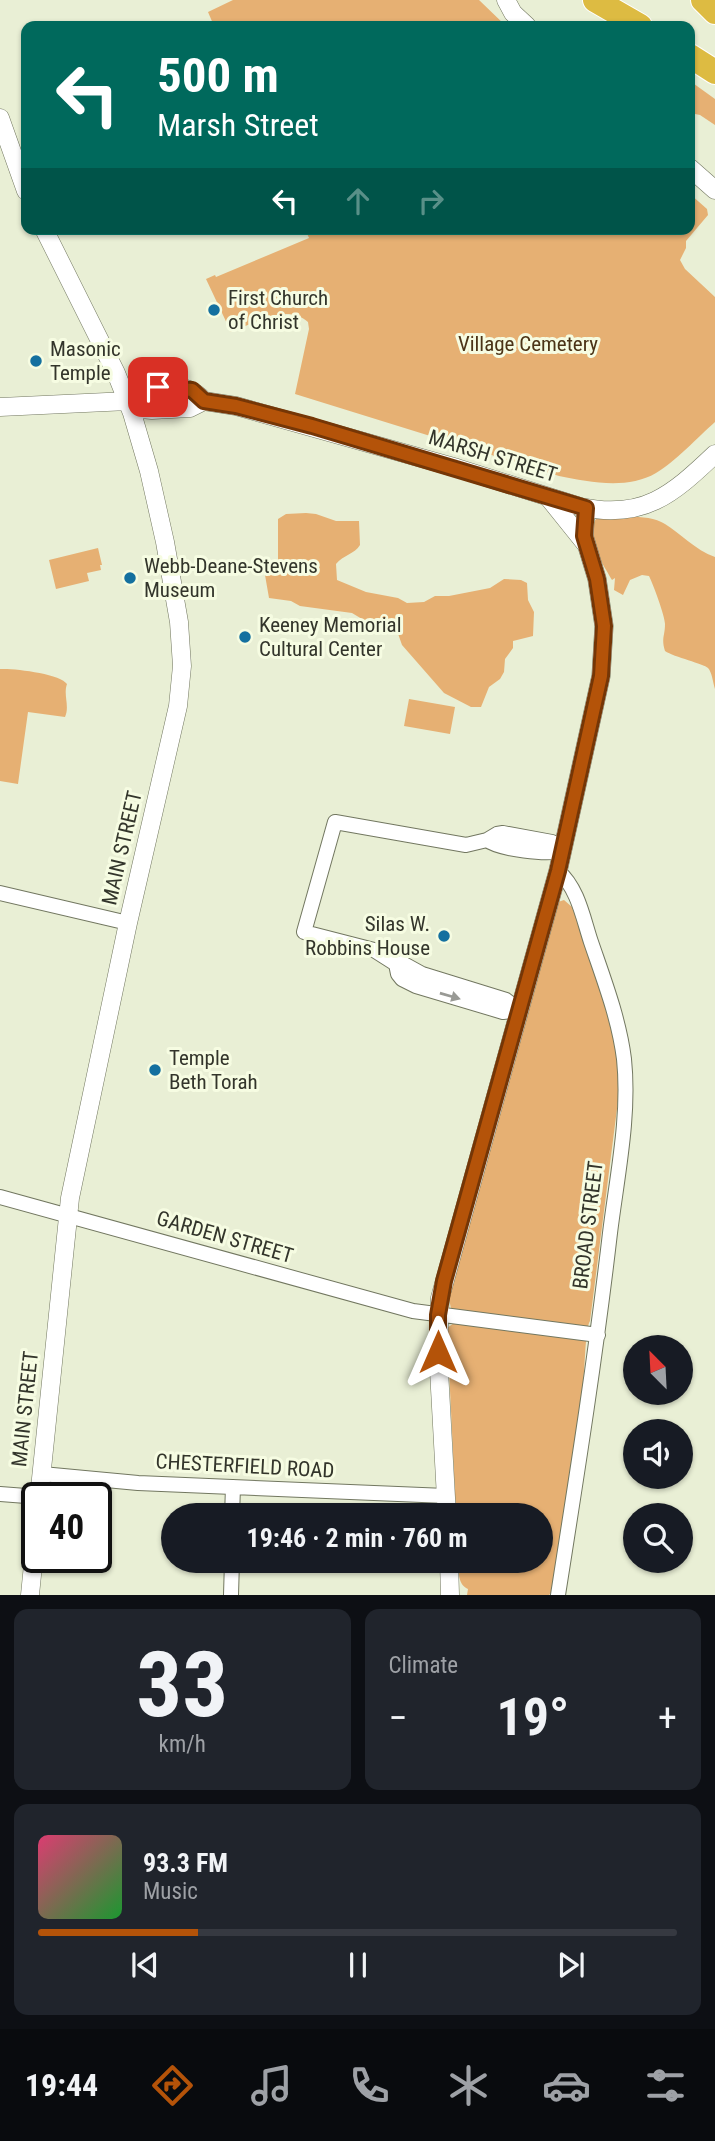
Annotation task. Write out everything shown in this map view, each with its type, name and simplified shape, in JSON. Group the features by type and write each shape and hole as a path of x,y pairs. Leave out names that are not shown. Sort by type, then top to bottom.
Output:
{"highway":[{"path":"595,0 631,21"},
{"path":"703,0 715,12"},
{"path":"695,59 715,72"}],"street":[{"path":"506,0 513,13 522,21"},
{"path":"0,118 4,142 21,180"},
{"path":"695,172 715,190"},
{"name":"MAIN STREET","path":"41,1482 67,1214 128,923 178,706 182,666 179,622 165,542 149,471 128,401 47,235"},
{"name":"MARSH STREET","path":"0,407 128,401 140,409 152,410 190,408 204,401 236,406 457,468 586,508 621,511 649,505 680,486 715,454"},
{"path":"548,497 587,546"},
{"path":"446,1503 438,1315 448,1263 558,871 597,699 604,650 600,594 583,527 586,508"},
{"path":"519,1010 506,1000 422,974 402,963 396,964 374,950 304,932 335,821 466,845 487,841 496,834 503,833 552,842 563,850"},
{"name":"BROAD STREET","path":"558,871 571,884 580,908 609,996 624,1058 623,1130 598,1335 558,1595"},
{"path":"0,893 128,923"},
{"name":"GARDEN STREET","path":"0,1197 396,1307 438,1315 598,1335"},
{"name":"CHESTERFIELD ROAD","path":"42,1474 138,1483 446,1496"},
{"path":"232,1503 233,1487"},
{"path":"0,1494 21,1496"},
{"path":"30,1595 32,1573"},
{"path":"231,1595 232,1573"},
{"path":"449,1573 450,1595"}],"green space":[{"path":"233,0 479,0 501,21 212,21 208,12"},
{"path":"695,85 715,99 715,125 695,114"},
{"name":"Village Cemetery","path":"695,198 707,209 708,215 695,230"},
{"name":"Village Cemetery","path":"308,235 691,235 686,241 686,248 680,260 685,269 715,297 715,422 679,456 656,473 633,481 608,483 559,476 295,394 309,329 308,322 290,314 280,314 231,332 206,279 309,238"},
{"path":"306,513 336,521 359,521 360,545 336,564 337,580 366,592 398,598 407,603 490,588 504,579 527,583 528,600 534,612 533,636 513,641 513,648 505,659 504,672 500,679 489,687 481,707 471,707 444,693 402,645 395,625 367,622 352,613 300,606 291,601 269,598 265,575 277,566 278,562 278,519 286,514"},
{"path":"598,517 650,518 671,528 715,557 715,689 708,668 665,651 664,620 649,576 642,575 630,580 623,595 614,590 615,578 612,580 593,540 593,524"},
{"path":"98,548 101,570 87,573 89,581 56,589 49,560"},
{"path":"0,669 56,677 67,684 65,717 28,712 18,784 0,781"},
{"path":"409,699 455,707 450,734 404,726"},
{"path":"564,900 572,907 597,977 615,1044 618,1069 619,1093 587,1332 584,1378 551,1593 467,1595 468,1589 462,1584 459,1573 553,1573 553,1503 455,1503 447,1328 454,1323 449,1299 451,1285 558,902"}],"place":[{"name":"First Church of Christ","path":"214,310"},
{"name":"Masonic Temple","path":"36,361"},
{"name":"Webb-Deane-Stevens Museum","path":"130,578"},
{"name":"Keeney Memorial Cultural Center","path":"245,637"},
{"name":"Silas W. Robbins House","path":"444,936"},
{"name":"Temple Beth Torah","path":"155,1070"}],"route":[{"path":"158,387 192,390 204,401 236,406 312,426 586,508 584,536 597,579 604,626 604,650 597,699 558,871 448,1263 438,1315 438,1352"}]}
